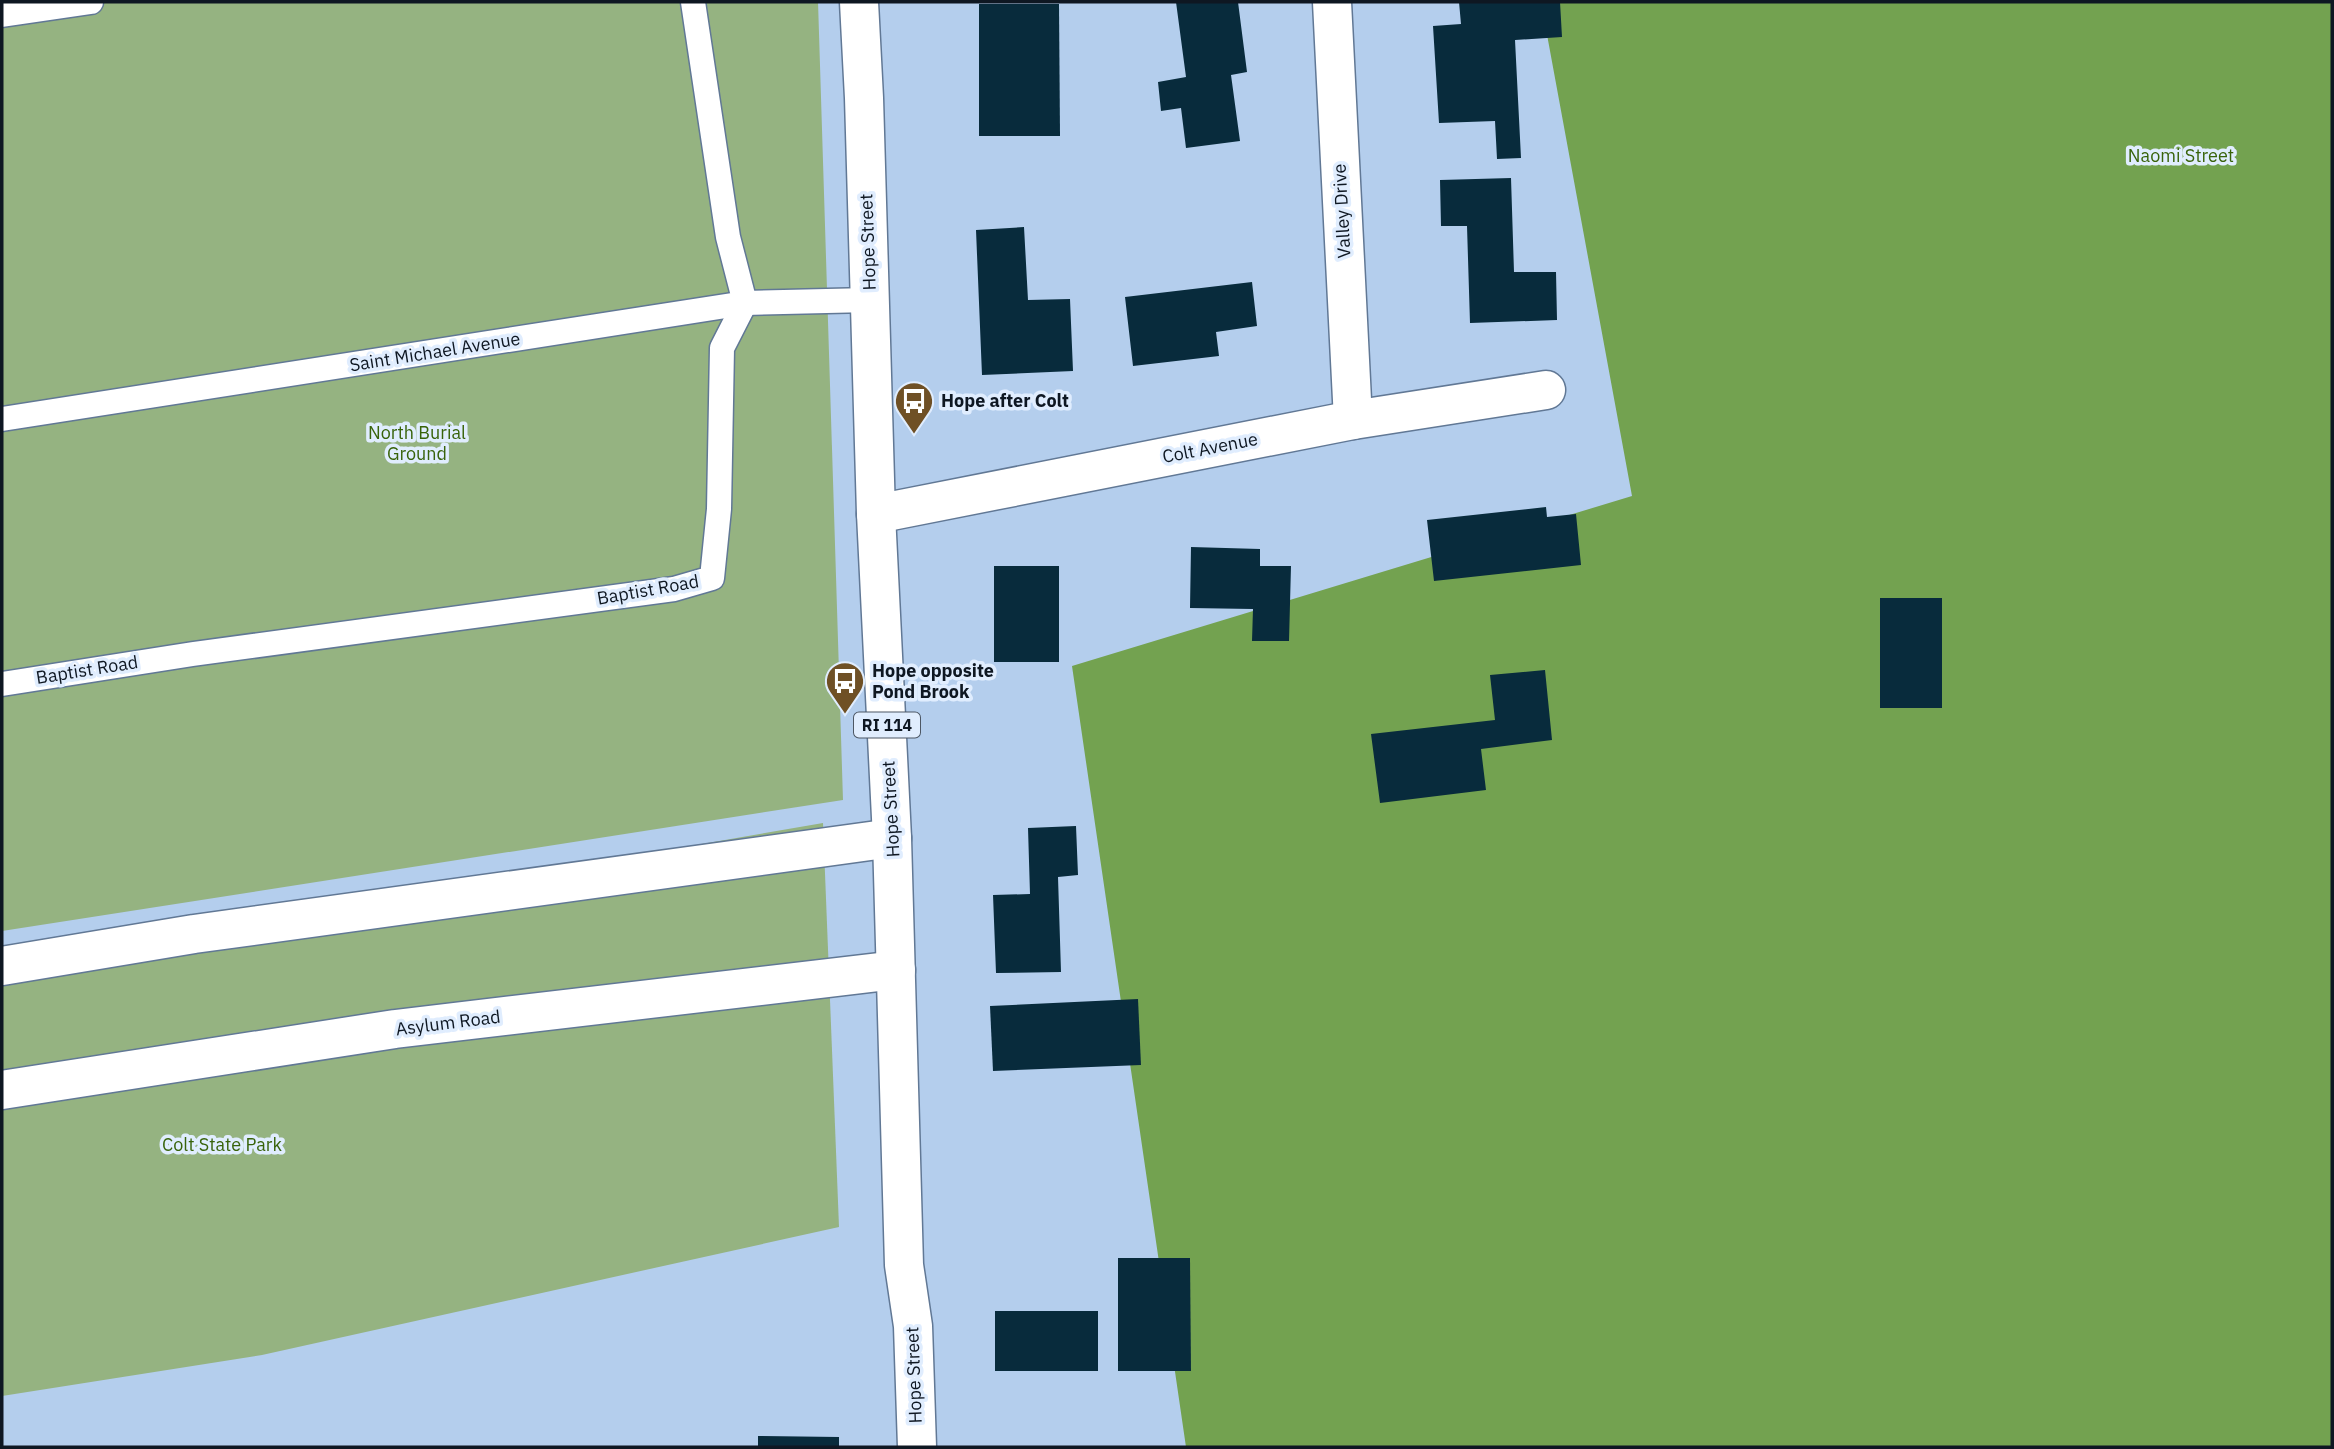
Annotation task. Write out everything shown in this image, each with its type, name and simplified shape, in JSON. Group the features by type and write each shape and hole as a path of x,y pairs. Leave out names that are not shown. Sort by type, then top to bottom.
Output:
{"street":[{"name":"Hope Street","path":"859,2 876,514 892,838 904,1265 913,1326 917,1447"},
{"name":"Valley Drive","path":"1332,2 1353,419"},
{"name":"Colt Avenue","path":"876,514 1353,419 1546,390"},
{"path":"2,966 194,934 892,838"},
{"name":"Asylum Road","path":"2,1090 395,1029 896,970"}],"lane":[{"path":"2,15 91,2"},
{"path":"694,2 728,237 745,303"},
{"name":"Saint Michael Avenue","path":"2,419 745,303 870,300"},
{"name":"Baptist Road","path":"2,684 193,654 674,589 712,578 719,509 722,348 745,303"}],"green space":[{"name":"North Burial Ground","path":"2,2 818,2 843,800 2,931"},
{"name":"Naomi Street","path":"1541,2 2332,2 2332,1447 1186,1447 1072,666 1632,496"},
{"name":"Colt State Park","path":"823,823 839,1227 262,1355 2,1396 2,965"}],"building":[{"path":"1176,2 1238,2 1247,72 1231,75 1240,141 1186,148 1181,108 1161,111 1158,82 1186,77"},
{"path":"1459,2 1560,2 1562,37 1515,40 1521,158 1497,159 1495,121 1439,123 1433,26 1461,24"},
{"path":"979,4 1059,4 1060,136 979,136"},
{"path":"1511,178 1514,272 1556,272 1557,320 1470,323 1467,226 1441,226 1440,180"},
{"path":"1024,227 1028,300 1070,299 1073,371 982,375 976,230"},
{"path":"1252,282 1257,326 1216,332 1219,356 1133,366 1125,297"},
{"path":"1546,507 1547,517 1576,514 1581,565 1434,581 1427,520"},
{"path":"1191,547 1260,549 1260,566 1291,566 1289,641 1252,641 1253,609 1190,608"},
{"path":"994,566 1059,566 1059,662 994,662"},
{"path":"1880,598 1942,598 1942,708 1880,708"},
{"path":"1545,670 1552,740 1481,749 1486,790 1380,803 1371,734 1495,720 1490,675"},
{"path":"1076,826 1078,875 1058,877 1061,972 996,973 993,895 1030,894 1028,828"},
{"path":"1138,999 1141,1065 993,1071 990,1006"},
{"path":"1118,1258 1190,1258 1191,1371 1118,1371"},
{"path":"995,1311 1098,1311 1098,1371 995,1371"},
{"path":"758,1436 839,1437 839,1447 758,1447"}],"place":[{"name":"Hope after Colt","path":"914,435"},
{"name":"Hope opposite Pond Brook","path":"845,715"}]}
